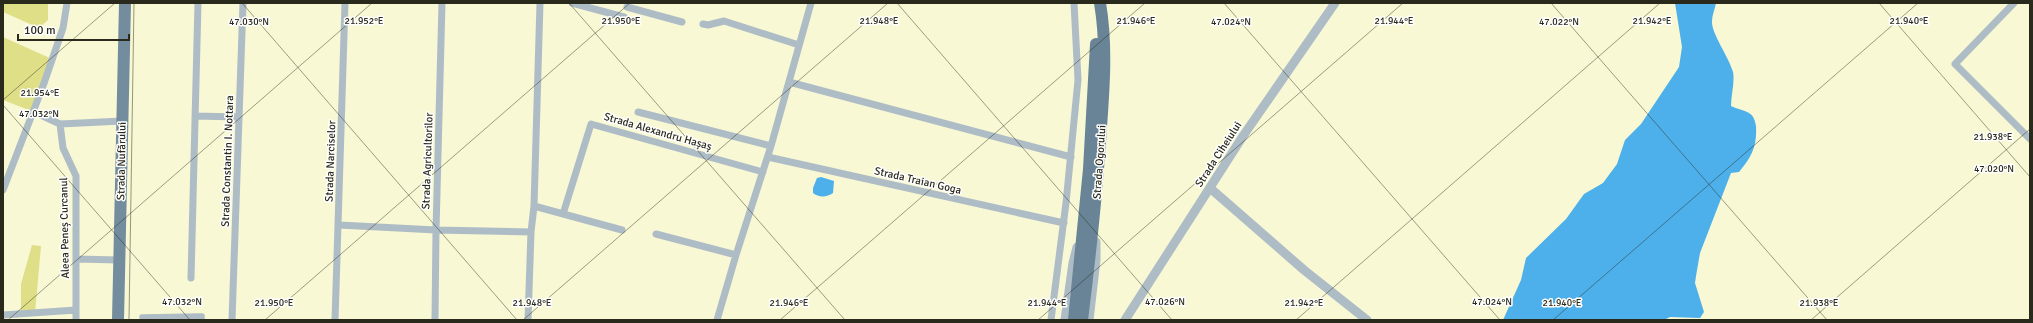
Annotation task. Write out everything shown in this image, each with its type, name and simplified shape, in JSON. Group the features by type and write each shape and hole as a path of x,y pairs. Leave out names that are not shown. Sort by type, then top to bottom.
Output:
{"highway":[{"name":"Strada Ogorului","path":"1074,320 1089,170 1096,53 1092,3"},
{"name":"Strada Ogorului","path":"1082,320 1094,221 1104,81 1104,46 1100,3"}],"main road":[{"name":"Strada Nufărului","path":"118,320 125,3"}],"street":[{"path":"3,190 34,112 63,28 67,3"},
{"path":"191,278 198,3"},
{"name":"Strada Constantin I. Nottara","path":"232,320 243,3"},
{"name":"Strada Narciselor","path":"335,320 345,3"},
{"name":"Strada Agricultorilor","path":"435,320 442,3"},
{"path":"528,320 531,232 534,206 540,3"},
{"path":"572,3 624,18"},
{"path":"717,320 736,255 768,157 811,3"},
{"path":"1051,320 1072,158 1078,80 1074,3"},
{"name":"Strada Ciheiului","path":"1125,320 1243,136 1335,3"},
{"path":"2014,3 1955,64 2030,139"},
{"path":"627,7 682,22"},
{"path":"703,24 708,25 724,21 799,45"},
{"path":"789,82 1072,158"},
{"path":"34,112 60,124 122,121"},
{"path":"638,112 771,146"},
{"path":"195,116 239,117"},
{"name":"Aleea Peneș Curcanul","path":"60,124 63,148 76,176 76,320"},
{"name":"Strada Alexandru Hașaș","path":"563,214 591,124 763,172"},
{"name":"Strada Traian Goga","path":"768,157 1064,223"},
{"path":"1210,188 1293,261 1367,320"},
{"path":"534,206 622,230"},
{"path":"1089,320 1096,260 1094,221"},
{"path":"339,225 436,230 531,232"},
{"path":"1065,320 1073,263 1082,232"},
{"path":"656,234 736,255"},
{"path":"76,259 119,260"},
{"path":"3,314 76,310"},
{"path":"142,317 202,316 202,320"}],"shaded area":[{"path":"3,3 48,3 48,20 39,28 3,12"},
{"path":"3,37 52,59 34,112 3,100"},
{"path":"32,245 41,246 35,313 21,313 21,284"}],"water":[{"path":"1675,3 1716,3 1712,26 1733,72 1734,80 1731,106 1751,114 1756,126 1756,140 1753,151 1739,172 1731,173 1700,253 1695,283 1704,312 1700,318 1670,317 1664,320 1503,320 1521,280 1526,258 1566,219 1584,194 1603,183 1617,164 1625,140 1641,124 1679,67 1682,47"},
{"path":"821,177 834,181 833,193 818,196 813,193 813,188 817,178"}],"tram line":[{"path":"129,320 134,3"}]}
